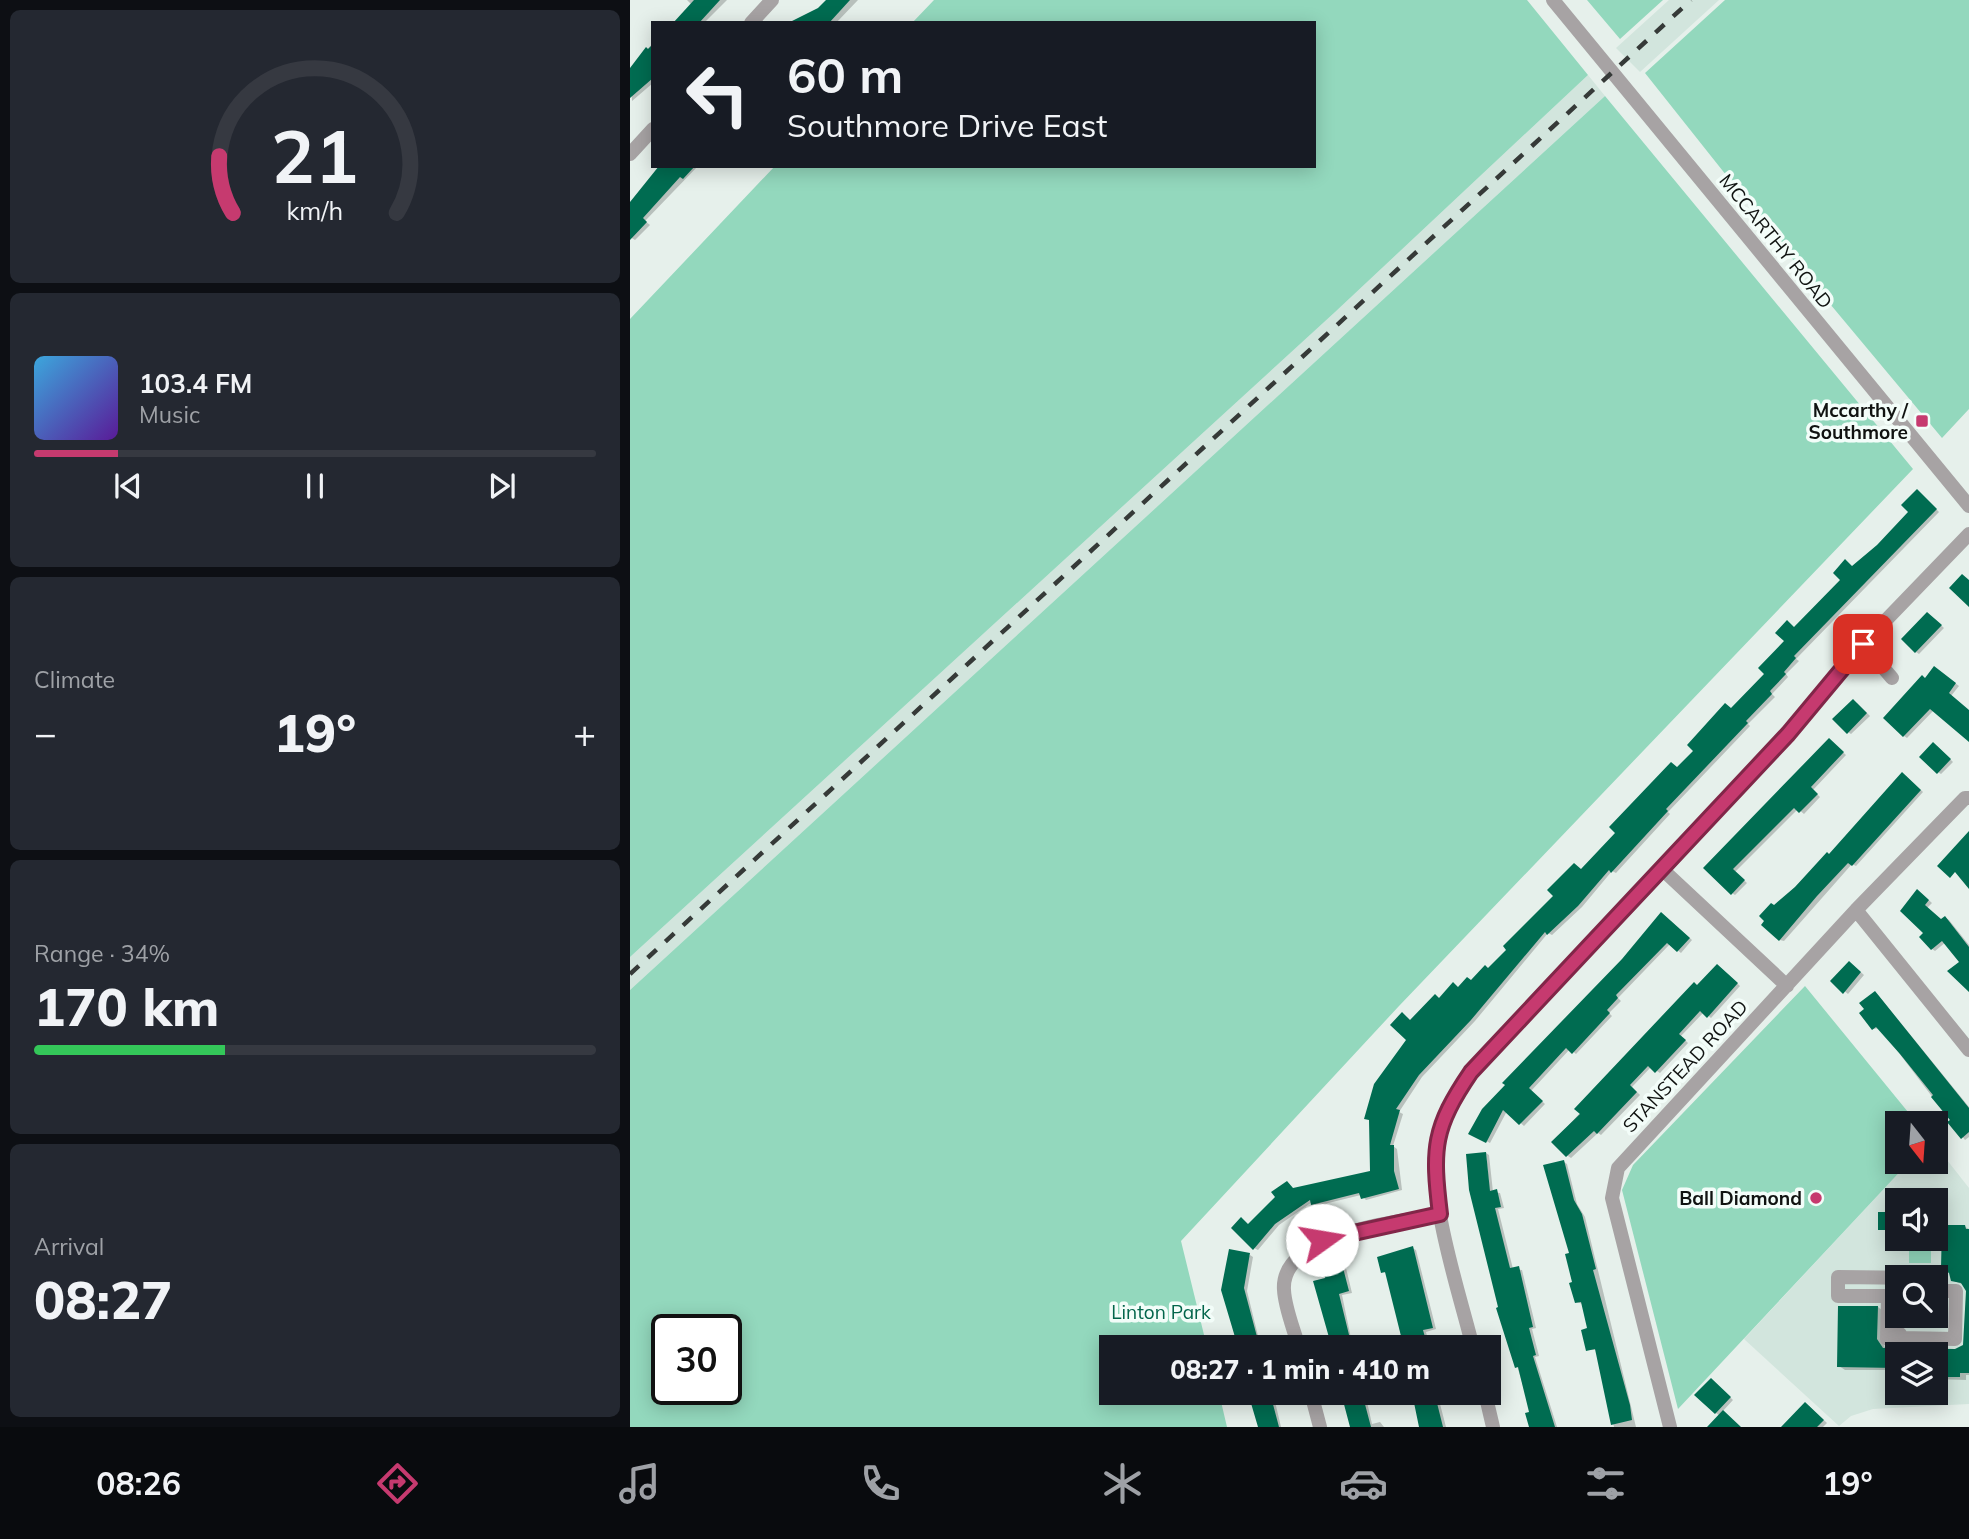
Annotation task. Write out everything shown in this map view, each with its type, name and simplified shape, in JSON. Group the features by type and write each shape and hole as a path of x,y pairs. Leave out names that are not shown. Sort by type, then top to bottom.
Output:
{"street":[{"path":"753,21 772,0"},
{"name":"MCCARTHY ROAD","path":"1553,0 1969,506"},
{"path":"630,154 651,131"},
{"path":"1471,1335 1440,1214 1434,1163 1440,1130 1453,1100 1471,1072 1663,870 1788,734 1863,644 1969,534"},
{"path":"1863,644 1892,678"},
{"name":"STANSTEAD ROAD","path":"1670,1427 1612,1198 1618,1168 1856,911 1967,798"},
{"path":"1663,870 1787,986"},
{"path":"1856,911 1969,1050"},
{"path":"1296,1335 1284,1288 1295,1259 1322,1240 1440,1214"},
{"path":"1885,1278 1838,1277 1838,1296 1885,1296"},
{"path":"1887,1328 1887,1339 1892,1339 1893,1334 1900,1334 1899,1338 1955,1339 1956,1291 1948,1291"},
{"path":"1314,1405 1320,1427"},
{"path":"1488,1405 1493,1427"}],"shaded area":[{"path":"1669,0 1719,0 1640,72 1616,48"},
{"path":"1588,75 1605,96 630,990 630,957 1334,313"},
{"path":"1948,1161 1969,1188 1969,1404 1873,1409 1851,1416 1839,1426 1744,1339 1898,1174 1948,1174"}],"green space":[{"path":"934,0 1527,0 1588,75 1334,313 630,957 630,319 773,168 1316,168 1316,21 914,21"},
{"path":"1587,0 1663,0 1620,39"},
{"path":"1725,0 1969,0 1969,409 1942,438 1795,262 1645,73"},
{"name":"Linton Park","path":"1605,96 1913,469 1399,1006 1181,1241 1204,1335 1099,1335 1099,1405 1222,1405 1227,1427 630,1427 630,990"},
{"path":"1805,986 1907,1111 1885,1111 1885,1174 1898,1174 1678,1409 1622,1190 1633,1165"},
{"path":"1909,1251 1931,1251 1931,1263 1909,1263"}],"building":[{"path":"694,0 720,0 701,21 675,21"},
{"path":"826,0 850,0 831,21 792,21 818,8"},
{"path":"651,46 651,80 630,98 630,68 646,47 648,49"},
{"path":"657,168 693,168 683,179 680,177 643,218 647,222 630,240 630,202"},
{"path":"1917,489 1937,509 1794,656 1796,658 1784,672 1786,674 1770,691 1772,694 1746,721 1748,723 1666,809 1668,811 1611,873 1609,870 1578,906 1547,935 1545,932 1471,1020 1419,1075 1396,1109 1400,1110 1390,1145 1394,1145 1394,1171 1399,1189 1361,1199 1359,1193 1311,1205 1310,1200 1275,1224 1253,1250 1231,1228 1241,1217 1248,1224 1275,1197 1271,1192 1287,1181 1293,1188 1370,1171 1369,1120 1364,1119 1374,1084 1406,1040 1390,1025 1402,1012 1410,1020 1435,994 1439,998 1453,982 1458,987 1467,977 1471,980 1485,965 1488,968 1506,950 1503,946 1553,896 1547,890 1574,863 1581,869 1615,833 1609,827 1671,762 1677,767 1693,751 1687,745 1725,703 1731,708 1764,674 1758,668 1784,641 1775,633 1787,620 1794,627 1840,580 1833,573 1845,559 1852,566 1877,545 1908,512 1901,505"},
{"path":"1962,574 1969,580 1969,607 1949,588"},
{"path":"1927,612 1942,625 1915,653 1901,639"},
{"path":"1934,666 1956,683 1949,693 1969,710 1969,742 1930,709 1903,737 1883,718 1922,675 1925,678"},
{"path":"1853,699 1867,713 1847,734 1832,719"},
{"path":"1829,738 1844,752 1811,787 1818,794 1799,813 1794,808 1733,869 1745,880 1731,895 1703,868"},
{"path":"1933,742 1951,759 1937,774 1919,757"},
{"path":"1902,772 1921,790 1852,866 1848,863 1779,941 1761,925 1764,921 1759,916 1771,903 1774,905 1795,887 1827,852 1829,854"},
{"path":"1969,831 1969,889 1955,872 1950,878 1937,866"},
{"path":"1917,889 1929,900 1925,905 1941,919 1945,916 1969,947 1969,992 1947,971 1959,962 1942,941 1931,950 1919,937 1923,933 1900,911"},
{"path":"1661,912 1690,938 1677,952 1667,943 1616,995 1618,998 1607,1010 1610,1013 1572,1054 1566,1048 1529,1088 1543,1101 1519,1125 1503,1110 1486,1143 1468,1134 1482,1109 1505,1085 1502,1083 1622,959"},
{"path":"1849,961 1861,972 1843,994 1830,981"},
{"path":"1717,964 1738,983 1707,1018 1700,1011 1679,1034 1686,1040 1655,1073 1648,1066 1630,1085 1637,1092 1597,1134 1594,1131 1566,1157 1551,1142 1580,1114 1574,1109 1694,982 1697,985"},
{"path":"1875,991 1969,1108 1969,1132 1961,1139 1948,1123 1948,1111 1943,1111 1931,1097 1933,1095 1876,1027 1872,1030 1859,1013 1864,1009 1859,1003"},
{"path":"1486,1152 1490,1191 1497,1189 1501,1207 1495,1208 1510,1268 1519,1266 1533,1327 1529,1328 1536,1355 1533,1356 1555,1427 1529,1427 1525,1413 1529,1412 1518,1367 1515,1368 1496,1308 1498,1307 1469,1190 1466,1154"},
{"path":"1564,1160 1574,1200 1582,1214 1596,1269 1593,1270 1630,1405 1632,1420 1611,1425 1595,1349 1586,1351 1581,1330 1587,1328 1581,1302 1575,1303 1569,1283 1572,1282 1565,1254 1569,1253 1543,1165"},
{"path":"1878,1212 1885,1212 1885,1230 1878,1230"},
{"path":"1948,1225 1965,1225 1966,1229 1969,1229 1969,1373 1960,1373 1960,1377 1948,1377 1948,1349 1963,1345 1966,1291 1961,1283 1951,1281 1948,1265 1941,1265 1941,1251 1948,1251"},
{"path":"1413,1246 1433,1328 1423,1330 1424,1335 1401,1335 1385,1272 1381,1273 1377,1257"},
{"path":"1229,1249 1250,1253 1244,1288 1257,1335 1234,1335 1221,1290"},
{"path":"1342,1264 1349,1291 1339,1294 1349,1335 1328,1335 1313,1281 1325,1278 1323,1269"},
{"path":"1838,1306 1878,1306 1877,1339 1883,1348 1885,1368 1837,1367"},
{"path":"1711,1378 1731,1397 1715,1414 1694,1395"},
{"path":"1805,1402 1824,1420 1817,1427 1781,1427"},
{"path":"1252,1405 1273,1405 1279,1427 1258,1427"},
{"path":"1344,1405 1365,1405 1371,1427 1350,1427"},
{"path":"1414,1405 1438,1405 1443,1427 1419,1427"},
{"path":"1723,1410 1741,1427 1707,1427"}],"railway":[{"path":"630,974 1691,0"}],"place":[{"name":"Mccarthy / Southmore","path":"1922,421"},
{"name":"Ball Diamond","path":"1816,1198"}],"route":[{"path":"1322,1240 1440,1214 1434,1163 1440,1130 1453,1100 1471,1072 1788,734 1863,644"}]}
